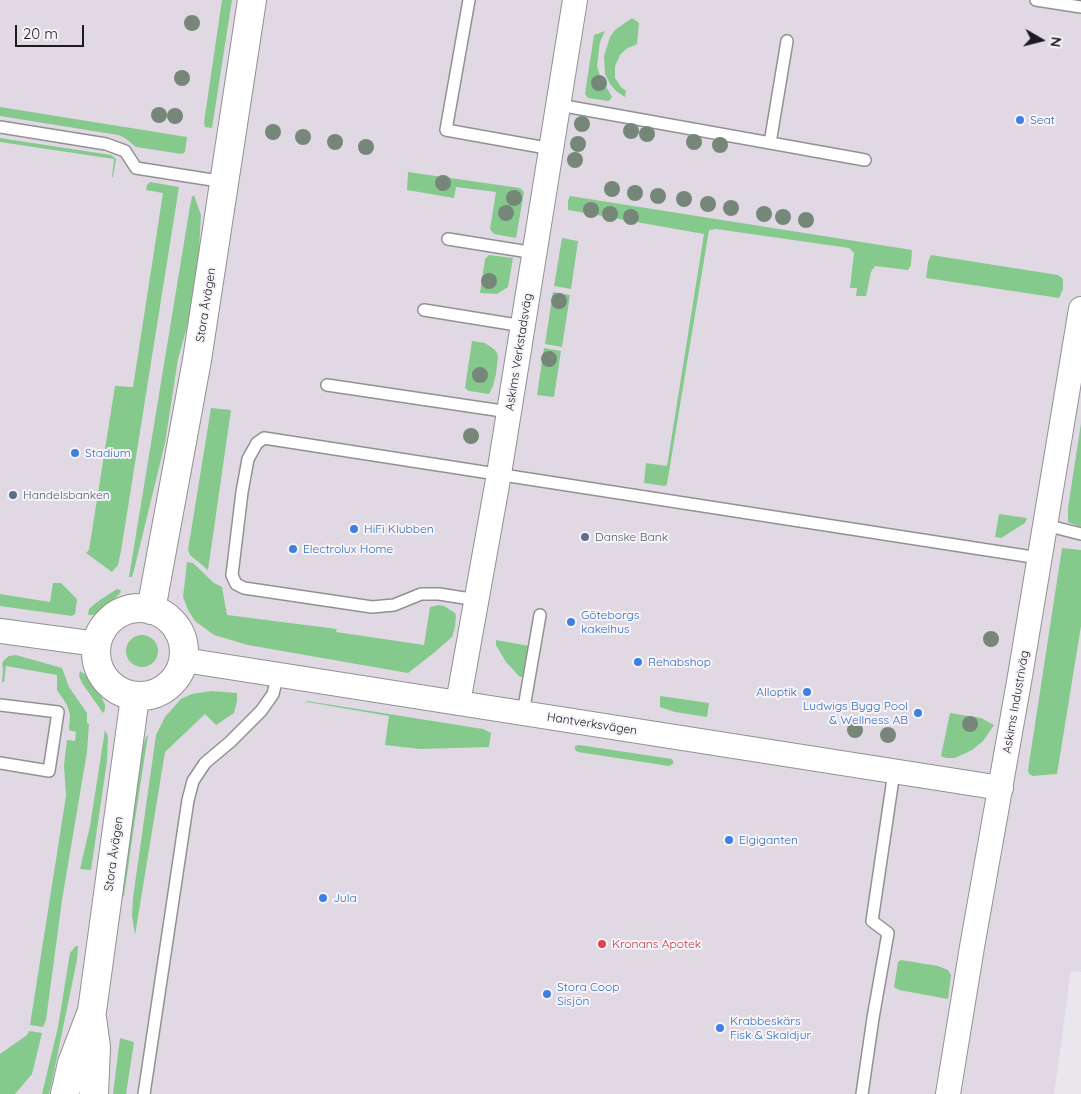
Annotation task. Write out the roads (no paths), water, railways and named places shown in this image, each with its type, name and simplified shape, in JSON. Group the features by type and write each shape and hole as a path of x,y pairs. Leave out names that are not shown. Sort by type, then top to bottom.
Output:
{"street":[{"name":"Stora Åvägen","path":"151,610 197,360 252,0"},
{"name":"Askims Verkstadsväg","path":"458,703 499,474 575,0"},
{"name":"Askims Industriväg","path":"948,1094 1080,321"},
{"path":"137,608 151,610 163,614 173,623 180,634 184,646 184,660 180,672 172,683 161,691 149,696 136,697 121,693 109,684 101,673 96,659 96,644 101,631 110,619 123,612 137,608"},
{"path":"0,631 96,644"},
{"name":"Hantverksvägen","path":"184,660 1001,788"},
{"name":"Stora Åvägen","path":"65,1094 72,1062 92,1011 136,697"},
{"name":"Stora Åvägen","path":"92,1011 96,1047 94,1094"}],"lane":[{"path":"469,0 446,130 552,149"},
{"path":"1036,0 1081,7"},
{"path":"770,143 787,40"},
{"path":"559,105 865,160"},
{"path":"0,127 106,144 125,151 136,168 225,182"},
{"path":"448,239 535,253"},
{"path":"424,310 523,326"},
{"path":"327,386 509,412"},
{"path":"476,600 439,594 421,594 394,605 372,607 244,588 236,584 232,575 248,460 257,443 264,438 1039,558"},
{"path":"1045,525 1081,534"},
{"path":"523,713 540,615"},
{"path":"144,1094 188,800 193,781 205,763 230,742 261,711 273,694 278,674"},
{"path":"0,705 58,712 49,772 0,763"},
{"path":"862,1094 888,933 872,921 894,772"}],"place":[{"name":"Seat","path":"1020,120"},
{"name":"Stadium","path":"75,453"},
{"name":"Handelsbanken","path":"13,495"},
{"name":"HiFi Klubben","path":"354,529"},
{"name":"Danske Bank","path":"585,537"},
{"name":"Electrolux Home","path":"293,549"},
{"name":"Göteborgs kakelhus","path":"571,622"},
{"name":"Rehabshop","path":"638,662"},
{"name":"Alloptik","path":"807,692"},
{"name":"Ludwigs Bygg Pool & Wellness AB","path":"918,713"},
{"name":"Elgiganten","path":"729,840"},
{"name":"Jula","path":"323,898"},
{"name":"Kronans Apotek","path":"602,944"},
{"name":"Stora Coop Sisjön","path":"547,994"},
{"name":"Krabbeskärs Fisk & Skaldjur","path":"720,1028"}]}
